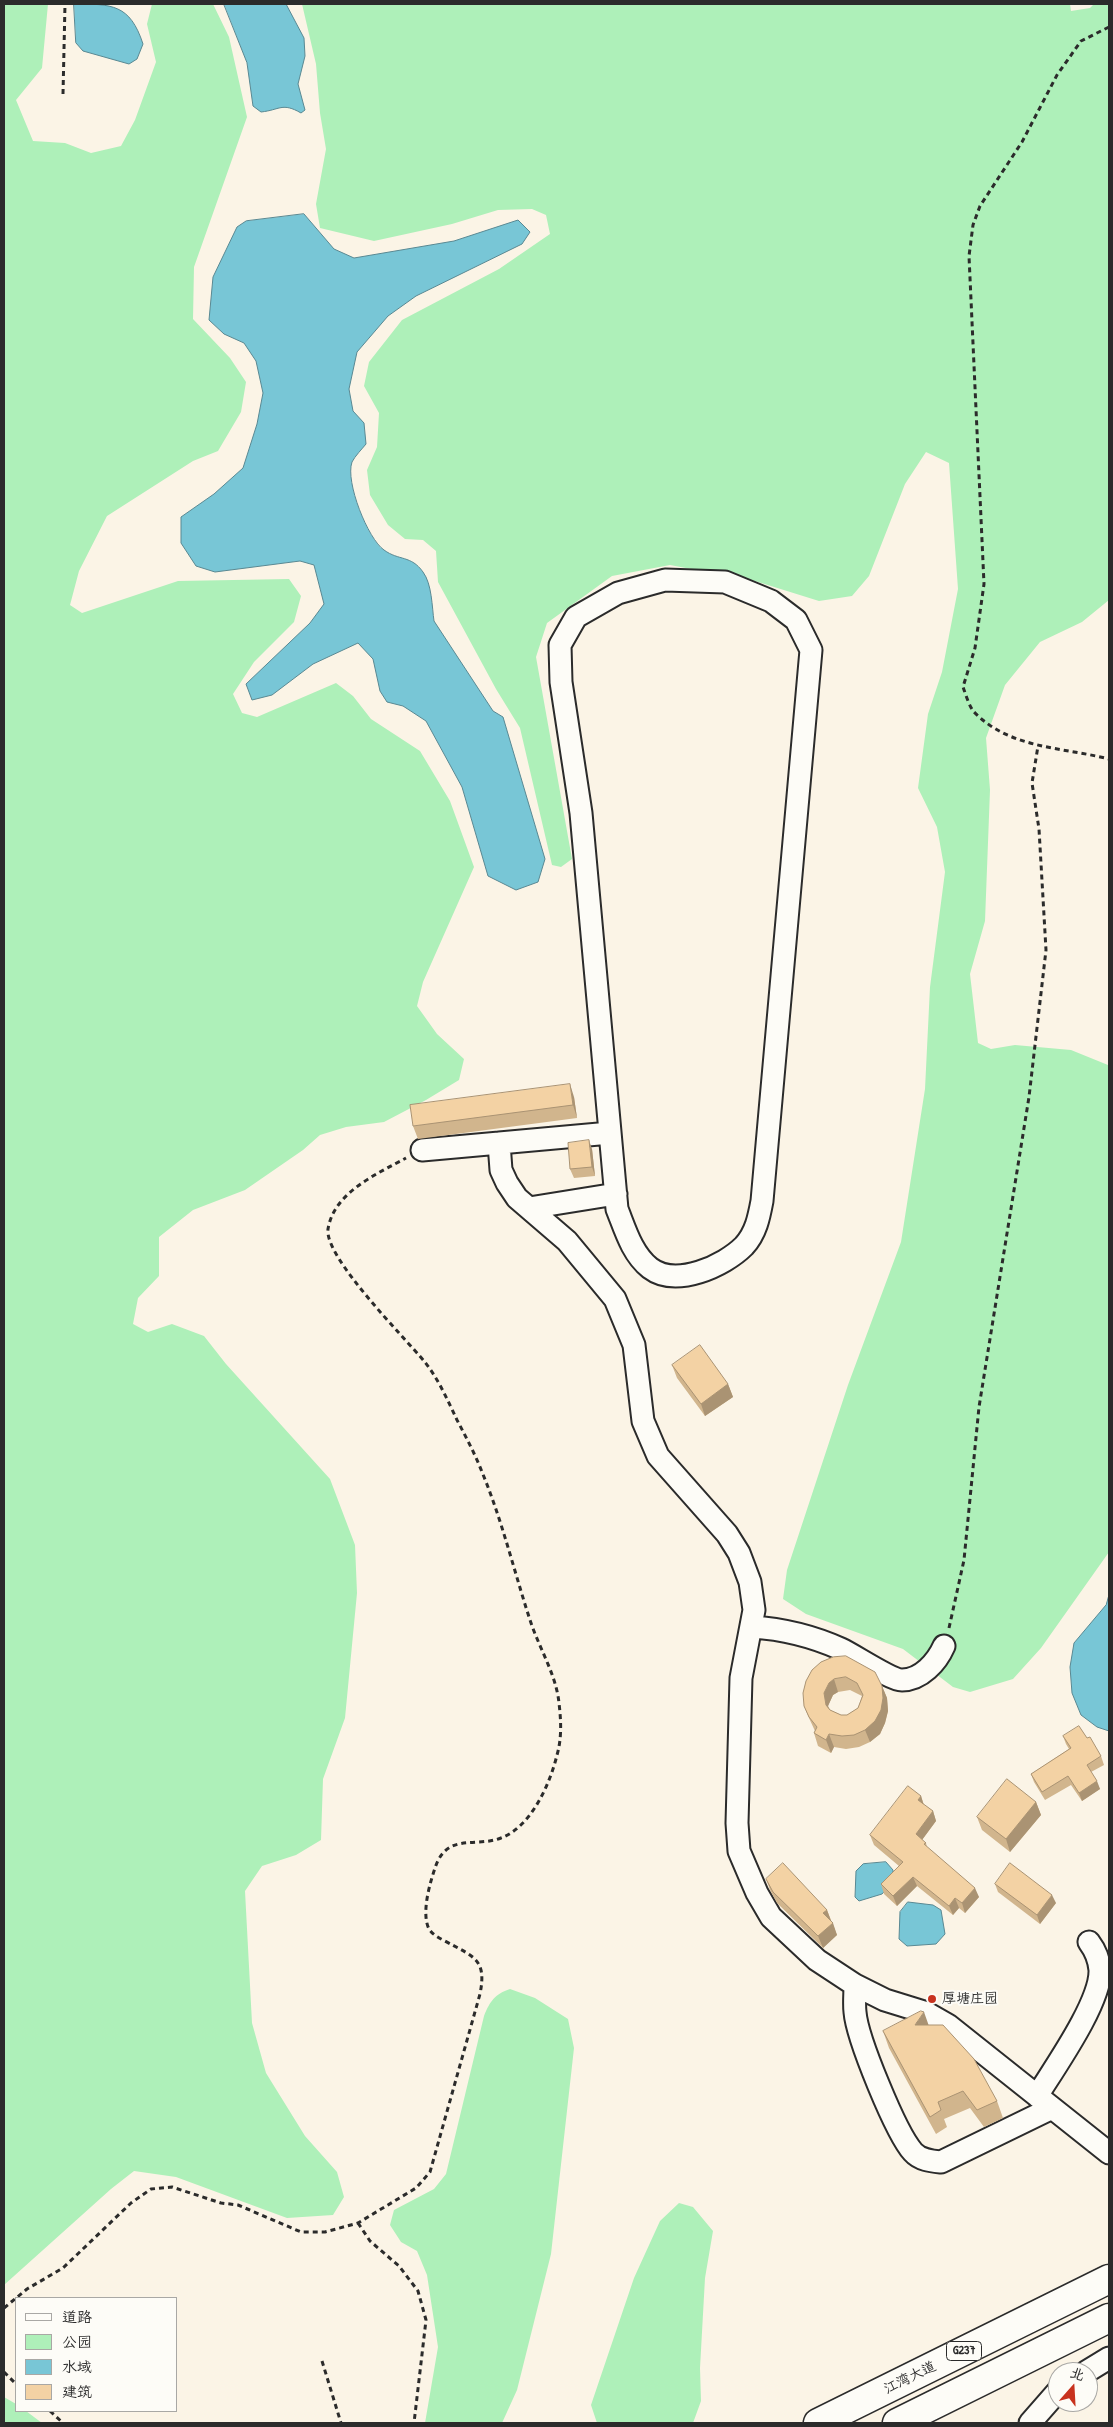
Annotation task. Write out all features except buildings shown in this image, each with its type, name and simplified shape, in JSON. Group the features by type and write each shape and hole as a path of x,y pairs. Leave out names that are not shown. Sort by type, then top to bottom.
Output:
{"highway":[{"name":"江湾大道","path":"818,2423 1109,2279"},
{"name":"G237","path":"897,2423 1109,2318"}],"street":[{"path":"665,580 725,582 771,601 796,620 811,650 762,1201 758,1224 744,1245 716,1268 674,1277 651,1269 633,1248 617,1209 610,1133 581,813 561,682 560,645 576,617 618,592 665,580"},
{"path":"422,1150 610,1133"},
{"path":"499,1143 501,1170 506,1183 517,1198 567,1241 615,1299 634,1344 642,1421 658,1456 727,1534 740,1553 750,1582 754,1610 742,1678 737,1823 739,1851 757,1894 772,1917 817,1960 855,1985 885,2000 927,2013 948,2025 1109,2153"},
{"path":"528,1208 616,1194"},
{"path":"752,1627 781,1630 816,1638 900,1680 916,1676 925,1670 934,1663 944,1646"},
{"path":"855,1985 855,2013 868,2058 894,2119 913,2152 928,2161 941,2162 1045,2102 1094,1997 1100,1970 1096,1952 1089,1942"},
{"path":"1098,2365 1109,2358"},
{"path":"1030,2423 1048,2402"}],"path":[{"path":"63,94 65,4"},
{"path":"1109,27 1081,41 1057,75 1022,142 980,206 972,224 969,256 984,584 975,648 963,688 973,710 1001,732 1038,746 1109,759"},
{"path":"944,1646 964,1560 979,1407 1029,1097 1046,950 1039,829 1032,783 1038,746"},
{"path":"17,2297 27,2289 63,2268 131,2203 152,2189 172,2187 221,2203 238,2206 301,2232 325,2232 358,2223 416,2188 430,2172 484,1975 480,1964 468,1954 435,1936 428,1928 427,1904 435,1869 441,1855 451,1847 468,1842 500,1839 527,1819 546,1784 558,1755 560,1730 559,1700 549,1664 531,1623 482,1473 451,1408 427,1364 364,1292 336,1255 328,1231 336,1207 366,1180 422,1150"},
{"path":"358,2223 370,2241 399,2266 418,2291 426,2320 414,2423"},
{"path":"4,2308 15,2299"},
{"path":"322,2361 341,2423"},
{"path":"4,2372 15,2383"},
{"path":"51,2412 63,2423"}],"green space":[{"path":"4,4 48,4 42,68 16,100 33,141 65,143 91,153 121,146 135,120 156,62 147,24 152,4 213,4 229,37 247,117 194,267 193,319 230,358 246,382 241,412 218,451 193,461 107,516 79,571 70,605 82,613 178,581 289,579 301,596 294,622 254,662 233,694 242,713 257,717 336,683 353,696 371,719 420,751 450,801 474,867 423,982 417,1006 437,1034 464,1059 459,1080 384,1122 346,1127 320,1135 303,1150 245,1190 193,1210 159,1237 159,1276 138,1298 133,1324 148,1332 172,1324 204,1336 226,1364 330,1479 355,1545 357,1593 345,1718 323,1779 321,1840 296,1855 262,1866 245,1891 252,2023 266,2073 305,2136 337,2172 344,2197 333,2215 287,2218 176,2177 134,2171 111,2189 4,2285"},
{"path":"302,4 1070,4 1071,11 1090,8 1094,4 1109,4 1109,600 1082,622 1040,642 1005,685 986,738 990,790 985,921 970,974 978,1043 991,1049 1015,1045 1071,1050 1108,1065 1109,1068 1109,1552 1041,1648 1013,1679 970,1692 953,1687 903,1649 806,1614 783,1599 787,1570 848,1385 901,1242 925,1089 930,987 945,872 937,827 918,788 928,714 942,672 958,589 949,463 926,452 905,484 869,576 852,596 819,601 755,581 670,565 612,576 547,623 536,657 572,859 561,867 552,865 520,728 496,689 438,582 436,551 423,540 405,539 388,525 370,495 367,470 377,447 379,413 364,386 369,362 402,320 499,269 550,234 546,215 532,209 498,210 452,224 374,241 320,228 316,204 326,149 320,113 316,64"},
{"path":"510,1989 535,1998 568,2019 574,2048 551,2254 517,2390 502,2423 425,2423 438,2347 427,2275 417,2251 401,2242 390,2225 394,2210 434,2189 446,2174 484,2016 488,2006 494,1999 500,1993"},
{"path":"679,2203 693,2207 713,2231 705,2278 700,2368 701,2401 693,2423 597,2423 591,2405 634,2278 660,2221"},
{"path":"4,2397 15,2403 15,2412 27,2412 42,2423 4,2423"}],"water":[{"path":"74,4 109,6 125,14 138,31 143,44 137,59 129,64 83,51 76,43"},
{"path":"224,4 286,4 304,38 305,56 298,84 305,110 301,113 285,107 261,112 253,106 247,63"},
{"path":"304,214 334,249 354,258 454,241 518,220 530,232 522,244 416,296 388,316 357,352 349,389 353,411 364,423 366,444 352,462 351,471 355,496 365,523 384,550 409,560 423,572 430,589 434,621 493,711 503,717 545,859 538,882 516,890 488,876 462,787 426,721 403,706 387,702 380,691 373,659 358,643 313,664 272,695 252,700 246,684 310,623 324,604 314,565 300,561 215,572 196,566 181,543 181,517 214,494 243,468 257,424 263,393 256,361 244,343 224,334 209,320 213,277 237,227 246,221"},
{"path":"1109,1595 1109,1731 1097,1727 1081,1715 1072,1693 1070,1667 1074,1643 1106,1605"},
{"path":"886,1862 893,1870 893,1882 882,1894 859,1901 855,1897 856,1871 863,1864"},
{"path":"908,1902 933,1905 941,1910 945,1934 936,1944 907,1946 899,1939 900,1912"}],"place":[{"name":"厚塘庄园","path":"932,1999"}]}
